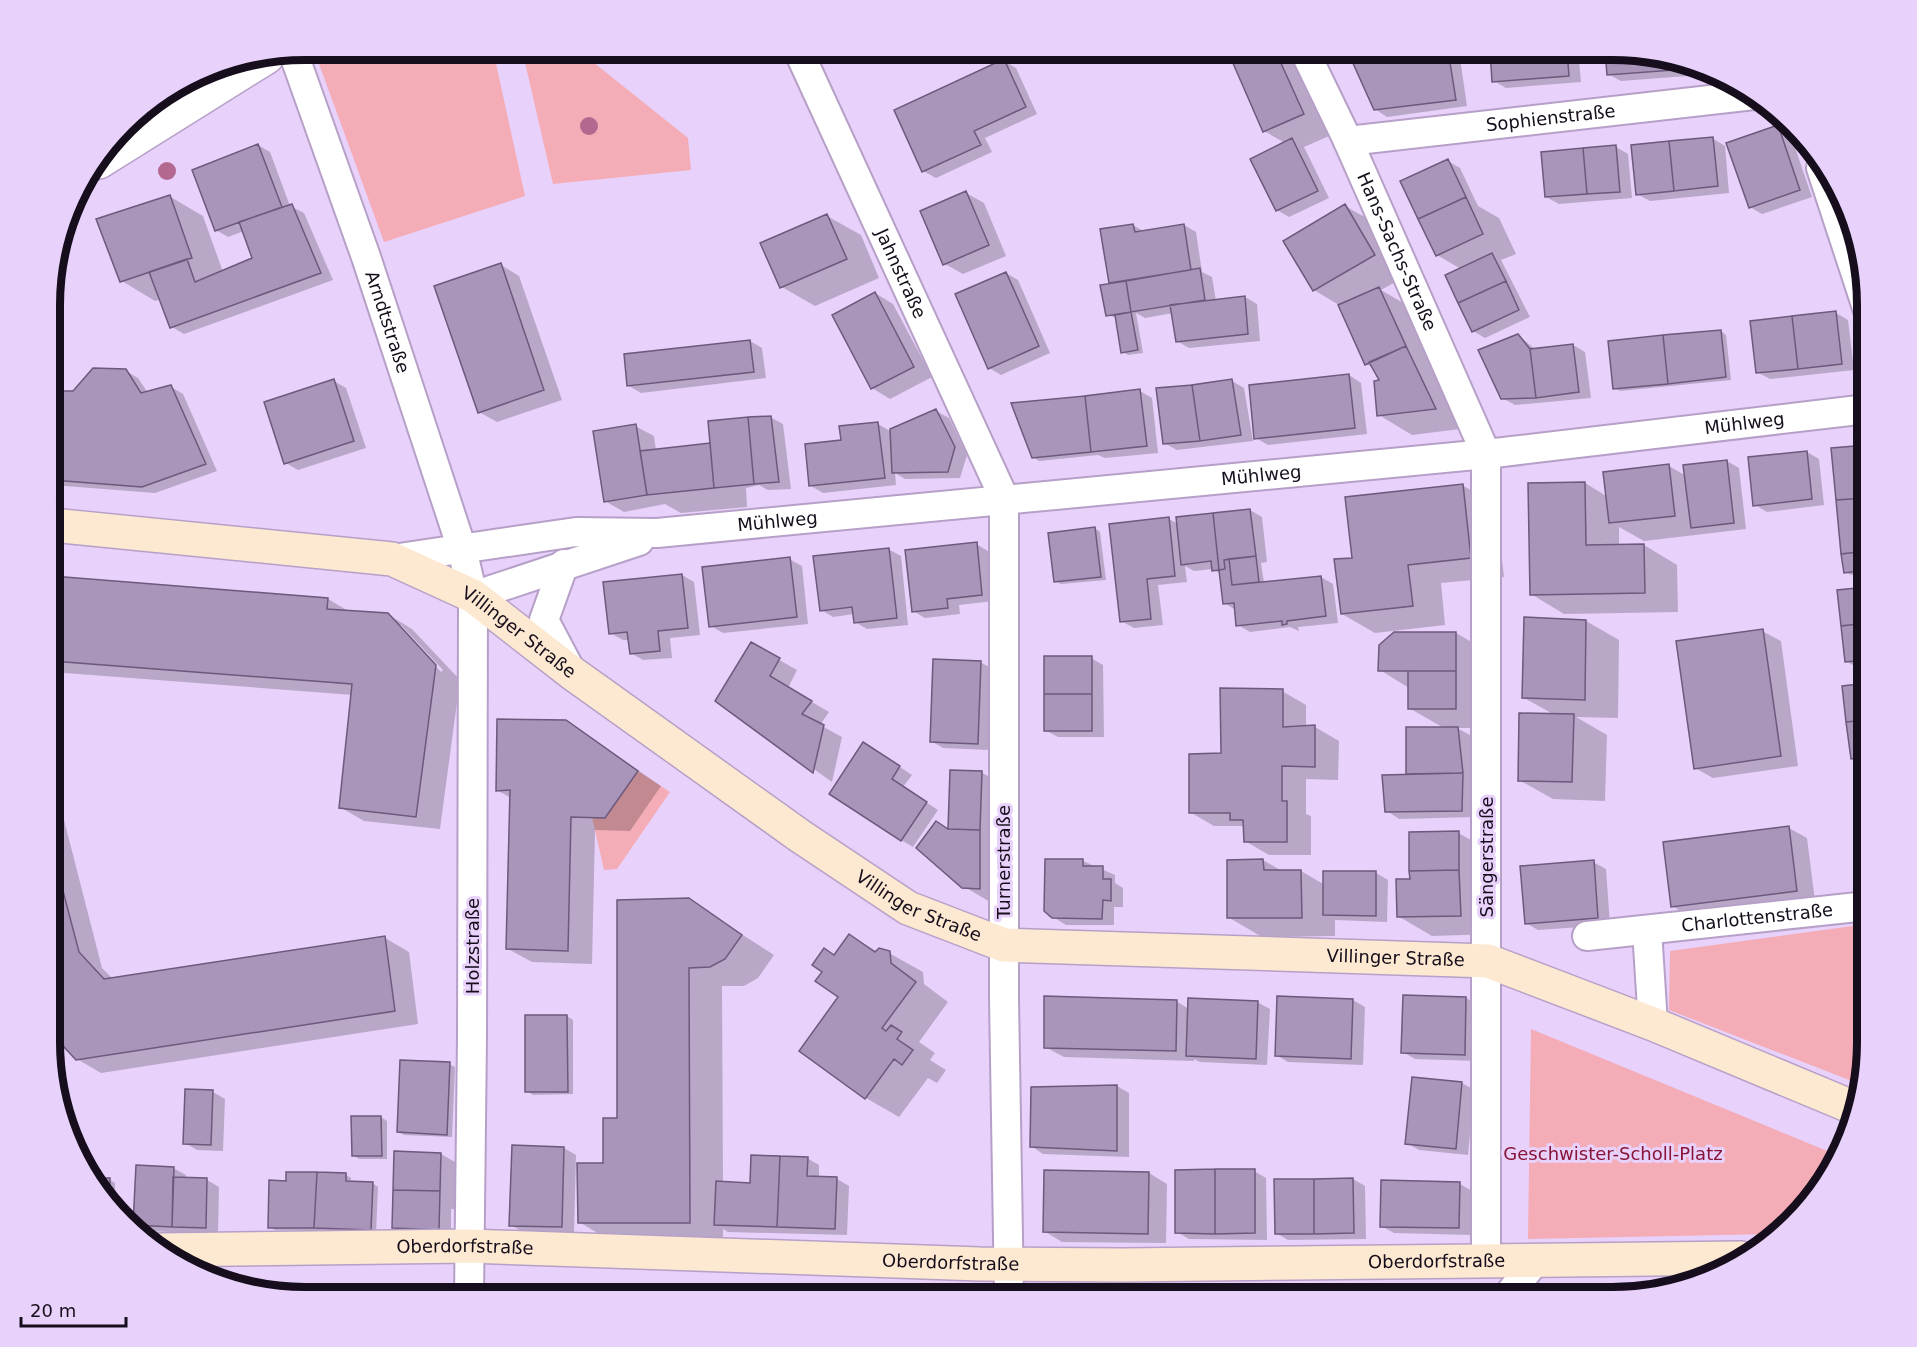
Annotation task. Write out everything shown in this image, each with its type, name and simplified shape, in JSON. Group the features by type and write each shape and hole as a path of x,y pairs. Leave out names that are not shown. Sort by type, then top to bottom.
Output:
{"main road":[{"name":"Villinger Straße","path":"60,526 392,559 472,596 572,673 800,836 908,908 1004,945 1488,961 1653,1024 1849,1106"},
{"name":"Oberdorfstraße","path":"176,1250 469,1246 1010,1264 1727,1258"}],"street":[{"name":"Jahnstraße","path":"803,60 1004,498"},
{"name":"Hans-Sachs-Straße","path":"1309,60 1348,141 1486,454"},
{"name":"Arndtstraße","path":"296,61 366,257 462,549 472,596"},
{"path":"114,153 253,66"},
{"name":"Sophienstraße","path":"1348,141 1740,97"},
{"path":"1829,191 1854,269"},
{"name":"Mühlweg","path":"392,559 576,532 657,533 1004,498 1486,454 1857,410"},
{"name":"Sängerstraße","path":"1486,454 1488,961 1486,1260"},
{"name":"Turnerstraße","path":"1004,498 1004,945 1009,1287"},
{"name":"Mühlweg","path":"472,596 564,564 624,547 657,533"},
{"path":"564,564 544,620 572,673"},
{"name":"Holzstraße","path":"469,1287 472,596"},
{"name":"Charlottenstraße","path":"1587,936 1857,907"},
{"path":"1647,930 1653,1024"},
{"path":"1515,1287 1536,1260"}],"green space":[{"path":"318,60 495,60 525,196 384,242"},
{"path":"524,60 590,60 688,138 691,170 553,184"},
{"path":"638,771 670,792 617,869 604,870 592,817 606,817"},
{"path":"1857,925 1857,1042 1853,1082 1669,1010 1670,951"},
{"name":"Geschwister-Scholl-Platz","path":"1531,1029 1831,1152 1806,1191 1785,1215 1763,1234 1528,1239"}],"building":[{"path":"1002,60 1004,60 1026,107 974,131 981,145 922,172 894,110"},
{"path":"1280,60 1304,114 1263,132 1232,61"},
{"path":"1352,60 1450,60 1456,100 1374,110"},
{"path":"1491,60 1568,60 1569,76 1492,82"},
{"path":"1606,60 1644,62 1680,70 1607,75"},
{"path":"1778,125 1800,190 1749,208 1726,143"},
{"path":"1713,137 1718,186 1674,191 1669,141"},
{"path":"1292,138 1318,191 1276,211 1250,159"},
{"path":"1669,141 1674,191 1636,195 1631,145"},
{"path":"258,144 282,207 215,231 192,170"},
{"path":"1616,145 1620,192 1587,194 1583,148"},
{"path":"1583,148 1587,194 1545,197 1541,152"},
{"path":"1448,159 1466,197 1418,219 1400,181"},
{"path":"966,191 989,245 943,265 920,211"},
{"path":"170,195 192,258 120,282 96,219"},
{"path":"1466,197 1483,234 1436,256 1418,219"},
{"path":"292,204 321,273 170,328 149,272 187,259 195,282 252,258 239,222"},
{"path":"1345,204 1375,255 1313,291 1283,241"},
{"path":"827,214 847,259 780,288 760,243"},
{"path":"1133,224 1135,232 1184,224 1191,270 1109,283 1100,229"},
{"path":"1492,253 1506,281 1458,303 1445,275"},
{"path":"501,263 544,390 478,413 434,286"},
{"path":"1200,268 1205,300 1131,312 1126,281"},
{"path":"1006,272 1039,346 988,369 955,294"},
{"path":"1126,281 1131,312 1106,316 1100,285"},
{"path":"1506,281 1519,310 1472,332 1458,303"},
{"path":"1379,287 1406,346 1365,365 1338,305"},
{"path":"875,292 914,367 871,389 832,315"},
{"path":"1245,296 1248,334 1176,342 1170,305"},
{"path":"1836,311 1842,364 1798,369 1792,316"},
{"path":"1131,312 1138,350 1121,353 1115,315"},
{"path":"1792,316 1798,369 1756,373 1750,321"},
{"path":"1721,330 1726,377 1668,384 1663,335"},
{"path":"1518,334 1530,349 1536,398 1501,399 1478,350"},
{"path":"1663,335 1668,384 1613,389 1608,341"},
{"path":"750,340 754,372 627,386 624,354"},
{"path":"1573,344 1579,392 1536,398 1530,349"},
{"path":"1406,346 1436,409 1377,416 1374,381 1379,380 1369,362"},
{"path":"93,368 126,369 141,393 171,385 206,464 142,487 60,481 60,391 73,391"},
{"path":"1349,374 1355,428 1254,439 1249,385"},
{"path":"334,379 354,441 284,464 264,402"},
{"path":"1232,379 1241,435 1200,441 1192,385"},
{"path":"1192,385 1200,441 1163,444 1156,388"},
{"path":"1140,389 1147,446 1091,452 1085,396"},
{"path":"1085,396 1091,452 1032,458 1011,403"},
{"path":"936,409 955,447 948,472 892,473 890,429"},
{"path":"771,416 779,482 754,484 748,417"},
{"path":"748,417 754,484 714,488 708,421"},
{"path":"878,422 885,478 809,486 805,444 841,440 839,426"},
{"path":"636,424 647,495 604,502 593,431"},
{"path":"710,443 714,488 647,495 640,451"},
{"path":"1857,446 1857,499 1836,500 1831,448"},
{"path":"1807,451 1812,499 1753,506 1748,457"},
{"path":"1727,460 1734,523 1691,528 1683,465"},
{"path":"1669,464 1675,516 1609,523 1603,472"},
{"path":"1585,482 1586,545 1644,544 1645,593 1530,595 1528,483"},
{"path":"1463,484 1471,558 1408,565 1413,606 1341,614 1334,559 1352,558 1345,497"},
{"path":"1857,499 1857,552 1841,554 1836,500"},
{"path":"1250,509 1256,556 1224,560 1225,569 1219,570 1213,513"},
{"path":"1213,513 1219,570 1212,571 1211,561 1181,565 1176,517"},
{"path":"1169,517 1175,576 1147,579 1151,619 1120,622 1109,524"},
{"path":"1095,527 1101,577 1054,582 1048,533"},
{"path":"977,542 982,595 947,599 948,608 912,612 905,550"},
{"path":"889,548 897,618 854,623 852,607 820,611 813,556"},
{"path":"1857,552 1857,571 1844,573 1841,554"},
{"path":"1256,556 1259,582 1232,585 1229,559"},
{"path":"790,557 797,617 709,627 702,567"},
{"path":"1229,559 1232,585 1321,576 1326,616 1287,621 1287,624 1282,625 1282,621 1236,626 1234,603 1223,604 1219,570 1225,569 1224,560"},
{"path":"682,574 688,628 658,631 660,651 630,654 627,632 609,634 603,582"},
{"path":"60,577 328,598 327,609 388,613 436,665 416,817 339,808 352,684 60,662"},
{"path":"1857,588 1857,624 1841,626 1837,590"},
{"path":"1524,617 1586,620 1585,700 1522,698"},
{"path":"1857,624 1857,661 1845,662 1841,626"},
{"path":"1763,629 1781,756 1694,769 1676,641"},
{"path":"1394,632 1456,632 1456,671 1378,671 1379,645"},
{"path":"751,642 780,658 770,676 812,701 802,714 824,725 813,773 715,701"},
{"path":"1044,656 1092,656 1092,694 1044,694"},
{"path":"933,659 981,661 978,744 930,742"},
{"path":"1408,671 1456,671 1456,709 1408,709"},
{"path":"1857,684 1857,721 1846,722 1842,686"},
{"path":"1220,688 1283,689 1283,727 1315,725 1315,767 1282,766 1282,801 1287,801 1287,842 1244,842 1243,820 1230,820 1230,813 1189,813 1189,754 1221,753"},
{"path":"1044,694 1092,694 1092,731 1044,731"},
{"path":"1519,713 1574,714 1572,782 1518,781"},
{"path":"497,719 566,720 638,771 605,818 571,817 568,951 506,949 510,790 496,791"},
{"path":"1857,721 1857,758 1851,759 1846,722"},
{"path":"1406,727 1458,727 1463,773 1406,774"},
{"path":"863,742 900,766 892,779 927,802 901,841 829,794"},
{"path":"950,770 982,771 980,830 948,829"},
{"path":"1463,773 1462,811 1385,812 1382,775"},
{"path":"936,821 948,829 980,830 980,889 962,888 916,848"},
{"path":"1789,826 1797,891 1671,907 1663,842"},
{"path":"1459,831 1459,870 1409,871 1409,832"},
{"path":"1045,859 1083,859 1083,866 1103,866 1103,879 1111,879 1111,901 1103,900 1102,919 1052,918 1044,911"},
{"path":"1263,859 1264,870 1301,870 1302,918 1227,918 1227,860"},
{"path":"1594,860 1598,918 1525,924 1520,866"},
{"path":"1459,870 1461,916 1397,917 1396,879 1410,879 1409,871"},
{"path":"1323,871 1376,871 1376,916 1323,915"},
{"path":"60,880 79,952 104,979 385,936 395,1011 76,1060 60,1043"},
{"path":"689,898 742,935 725,959 710,967 689,968 690,1223 578,1223 577,1163 603,1163 603,1118 617,1118 617,900"},
{"path":"849,934 875,952 879,948 890,951 891,963 916,982 882,1028 886,1031 891,1025 902,1032 897,1039 913,1050 902,1065 894,1059 865,1099 799,1051 838,997 815,981 822,972 812,965 824,948 834,955"},
{"path":"1403,995 1466,997 1465,1055 1401,1053"},
{"path":"1044,996 1177,1000 1176,1051 1044,1048"},
{"path":"1277,996 1353,999 1351,1059 1275,1056"},
{"path":"1188,998 1258,1001 1256,1059 1186,1056"},
{"path":"525,1015 567,1015 568,1092 525,1092"},
{"path":"400,1060 450,1062 447,1135 397,1132"},
{"path":"1412,1077 1462,1082 1456,1149 1405,1144"},
{"path":"1117,1085 1117,1151 1030,1147 1031,1087"},
{"path":"185,1089 213,1090 211,1145 183,1144"},
{"path":"351,1116 381,1116 382,1156 352,1156"},
{"path":"512,1145 564,1147 562,1227 509,1226"},
{"path":"394,1151 441,1153 440,1191 393,1190"},
{"path":"751,1155 780,1156 777,1227 714,1225 716,1181 750,1183"},
{"path":"780,1156 808,1157 807,1176 837,1177 835,1229 777,1227"},
{"path":"136,1165 174,1167 172,1227 143,1226 133,1216"},
{"path":"1215,1169 1215,1234 1175,1233 1175,1170"},
{"path":"1215,1169 1255,1169 1255,1233 1215,1234"},
{"path":"1044,1170 1149,1172 1148,1234 1043,1232"},
{"path":"286,1172 317,1172 314,1228 268,1228 269,1180 286,1181"},
{"path":"317,1172 346,1173 346,1181 373,1182 371,1230 314,1228"},
{"path":"173,1177 207,1178 206,1228 172,1227"},
{"path":"101,1178 110,1178 110,1190"},
{"path":"1353,1178 1354,1233 1314,1234 1314,1179"},
{"path":"1274,1179 1314,1179 1314,1234 1275,1234"},
{"path":"1381,1180 1460,1182 1459,1228 1380,1227"},
{"path":"393,1190 440,1191 439,1230 392,1228"}]}
